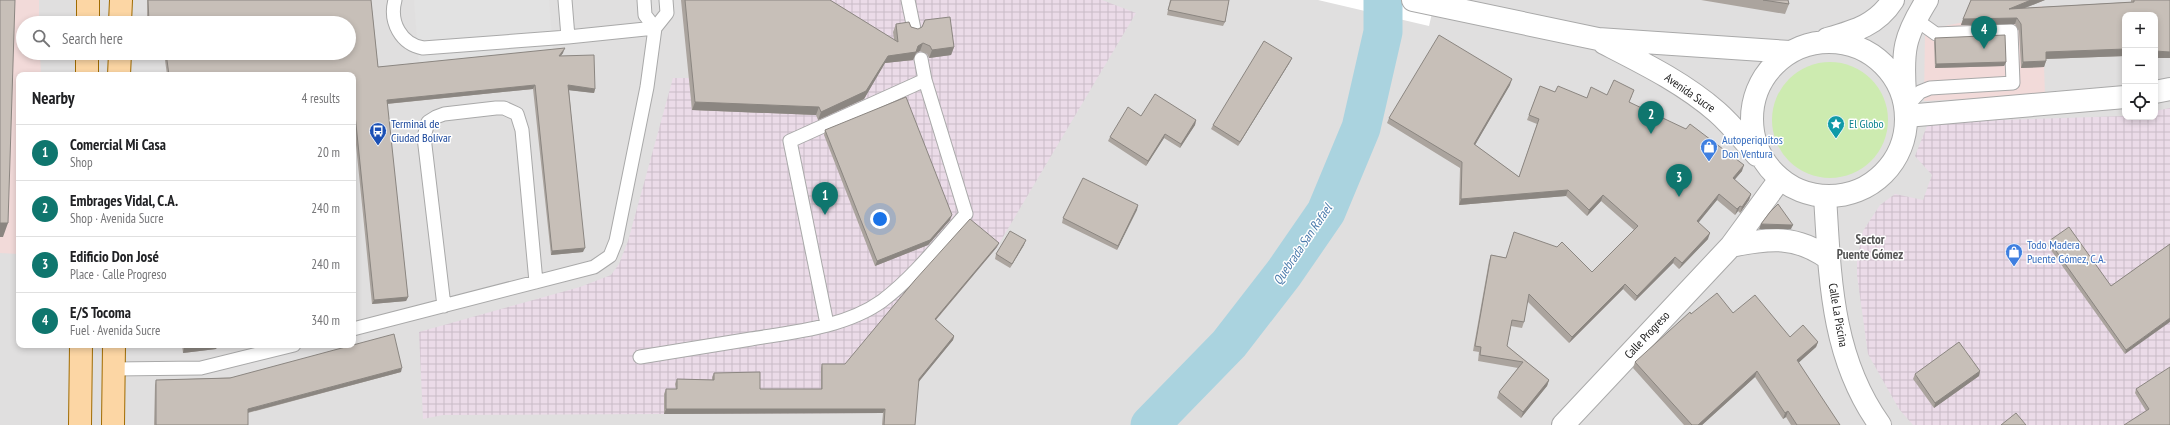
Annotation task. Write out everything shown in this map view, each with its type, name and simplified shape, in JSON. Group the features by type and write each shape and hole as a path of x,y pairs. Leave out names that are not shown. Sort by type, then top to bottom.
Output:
{"main road":[{"path":"88,0 88,16"},
{"path":"120,16 121,0"},
{"path":"86,72 87,60"},
{"path":"119,72 120,60"},
{"path":"80,425 82,348"},
{"path":"113,425 114,348"}],"street":[{"name":"Avenida Sucre","path":"1413,0 1598,39 1799,48 1858,30 1871,24 1893,0"},
{"path":"1906,112 1897,84 1891,73 1878,59 1862,49 1844,43 1826,42 1799,48 1776,63 1764,78 1756,94 1753,106 1753,131 1758,149 1774,172 1796,190 1814,195 1825,196 1851,194 1868,186 1883,175 1894,161 1902,144 1906,126 1906,112 1904,52 1908,35 1915,19 1927,0"},
{"name":"Avenida Sucre","path":"1598,39 1657,71 1718,112 1774,172"},
{"path":"2158,91 2170,88"},
{"path":"1906,112 2122,96"},
{"name":"Calle Progreso","path":"1563,425 1731,246 1774,172"},
{"name":"Calle La Piscina","path":"1825,196 1829,259 1836,318 1842,347 1857,385 1870,411 1880,425"},
{"path":"1731,246 1762,240 1776,240 1815,248 1829,259"}],"lane":[{"path":"395,0 393,9 397,28 402,38 415,46 436,48 568,38 655,28"},
{"path":"565,0 568,38"},
{"path":"644,0 645,14 655,28"},
{"path":"356,328 594,267 604,261 613,250 616,241 647,87 655,28 667,13 666,0"},
{"path":"908,0 914,29"},
{"path":"1906,112 1920,92 1930,88 2013,83 2011,31 1936,34 1915,19"},
{"path":"640,357 785,333 827,324 860,313 882,301 903,282 966,214 925,80 921,59"},
{"path":"827,324 790,141 925,80"},
{"path":"444,306 424,137 428,122 436,116 496,108 504,108 516,114 522,130 536,282"},
{"path":"114,369 200,368 252,350 269,348"}],"shaded area":[{"path":"0,0 2170,0 2170,425 0,425"},
{"path":"0,0 39,0 39,16 16,16 16,60 40,60 41,72 16,72 16,254 0,253"},
{"path":"414,0 549,0 553,51 419,65"},
{"path":"782,0 1102,0 1136,13 997,247 872,396 872,413 443,415 423,419 419,332 580,287 611,275 619,264 628,241 673,78 689,78 692,110"},
{"path":"2042,6 2045,95 1924,101 1925,30"},
{"name":"Todo Madera Puente Gómez, C.A.","path":"2170,108 2170,425 1913,425 1899,409 1868,354 1857,275 1857,260 1863,231 1880,205 1895,194 1923,200 1932,175 1915,156 1927,126 1936,122 2122,116 2122,120 2158,120 2158,110"}],"green space":[{"path":"1830,62 1852,67 1871,79 1883,98 1888,120 1883,142 1871,161 1852,173 1830,178 1808,173 1789,161 1777,142 1772,120 1777,98 1789,79 1808,67"}],"pier":[{"path":"1318,0 1435,0 1429,26"}],"building":[{"path":"0,0 15,0 8,223 0,223"},
{"path":"148,0 371,0 378,67 565,48 559,56 594,55 595,89 568,85 585,248 552,251 535,85 387,100 408,297 374,300 356,124 356,72 169,72 167,60 356,60 356,16 149,16"},
{"path":"685,0 830,0 898,42 896,24 909,22 911,27 918,29 922,27 925,20 950,17 954,47 932,50 930,46 923,43 918,46 916,52 888,56 866,91 821,112 819,107 695,102"},
{"path":"1171,0 1229,0 1225,22 1168,10"},
{"path":"1763,0 1788,0 1789,4"},
{"path":"1971,0 2031,0 2009,9 2134,2 2134,0 2170,0 2170,52 2158,51 2158,12 2122,12 2122,49 2046,52 2046,61 2023,62 2021,24 2017,18 1963,19"},
{"path":"1439,35 1512,79 1474,144 1519,177 1539,119 1529,115 1540,86 1555,92 1558,86 1587,98 1591,87 1607,95 1614,80 1634,90 1629,102 1686,129 1690,124 1744,165 1733,178 1751,194 1742,207 1740,206 1737,209 1719,194 1697,221 1710,233 1682,263 1675,257 1637,296 1625,284 1572,337 1529,294 1524,322 1512,320 1507,346 1549,380 1523,412 1499,392 1523,362 1480,355 1481,347 1475,346 1491,255 1506,258 1514,232 1557,247 1562,242 1592,272 1638,226 1603,195 1589,210 1568,190 1461,199 1462,162 1389,118"},
{"path":"2005,35 2006,62 1936,64 1935,38"},
{"path":"1264,41 1292,58 1240,142 1213,125"},
{"path":"1155,94 1196,120 1181,144 1165,134 1148,161 1110,137 1128,107 1141,116"},
{"path":"906,97 952,215 930,240 877,261 825,130"},
{"path":"1083,178 1138,205 1118,246 1063,218"},
{"path":"1778,204 1793,225 1761,224 1770,212"},
{"path":"970,219 999,243 935,319 954,336 919,379 915,425 884,425 885,409 666,409 666,389 677,389 677,379 714,380 714,373 760,372 760,389 822,389 822,364 845,364 915,280"},
{"path":"2069,227 2111,286 2170,244 2170,318 2126,350 2049,241"},
{"path":"1010,231 1026,240 1012,264 996,254"},
{"path":"1717,293 1733,313 1755,295 1790,337 1803,325 1818,342 1797,360 1840,425 1797,425 1788,411 1785,413 1757,371 1698,425 1692,425 1635,362 1690,312 1691,314"},
{"path":"394,334 402,368 248,409 248,425 156,425 156,380 230,378 342,348 356,348 356,344"},
{"path":"1959,342 1980,371 1935,403 1915,374"},
{"path":"2170,367 2170,425 2124,425 2149,409 2136,389"},
{"path":"2016,413 2026,425 2001,425"}],"waterway":[{"name":"Quebrada San Rafael","path":"1150,425 1229,344 1284,273 1326,212 1361,128 1383,32 1383,0"}],"place":[{"name":"E/S Tocoma","path":"1984,49"},
{"name":"Embrages Vidal, C.A.","path":"1651,134"},
{"name":"El Globo","path":"1836,139"},
{"name":"Terminal de Ciudad Bolívar","path":"378,146"},
{"name":"Autoperiquitos Don Ventura","path":"1709,162"},
{"name":"Edificio Don José","path":"1679,197"},
{"name":"Comercial Mi Casa","path":"825,215"},
{"name":"Todo Madera Puente Gómez, C.A.","path":"2014,267"}],"district":[{"name":"Sector Puente Gómez","path":"1870,246"}]}
